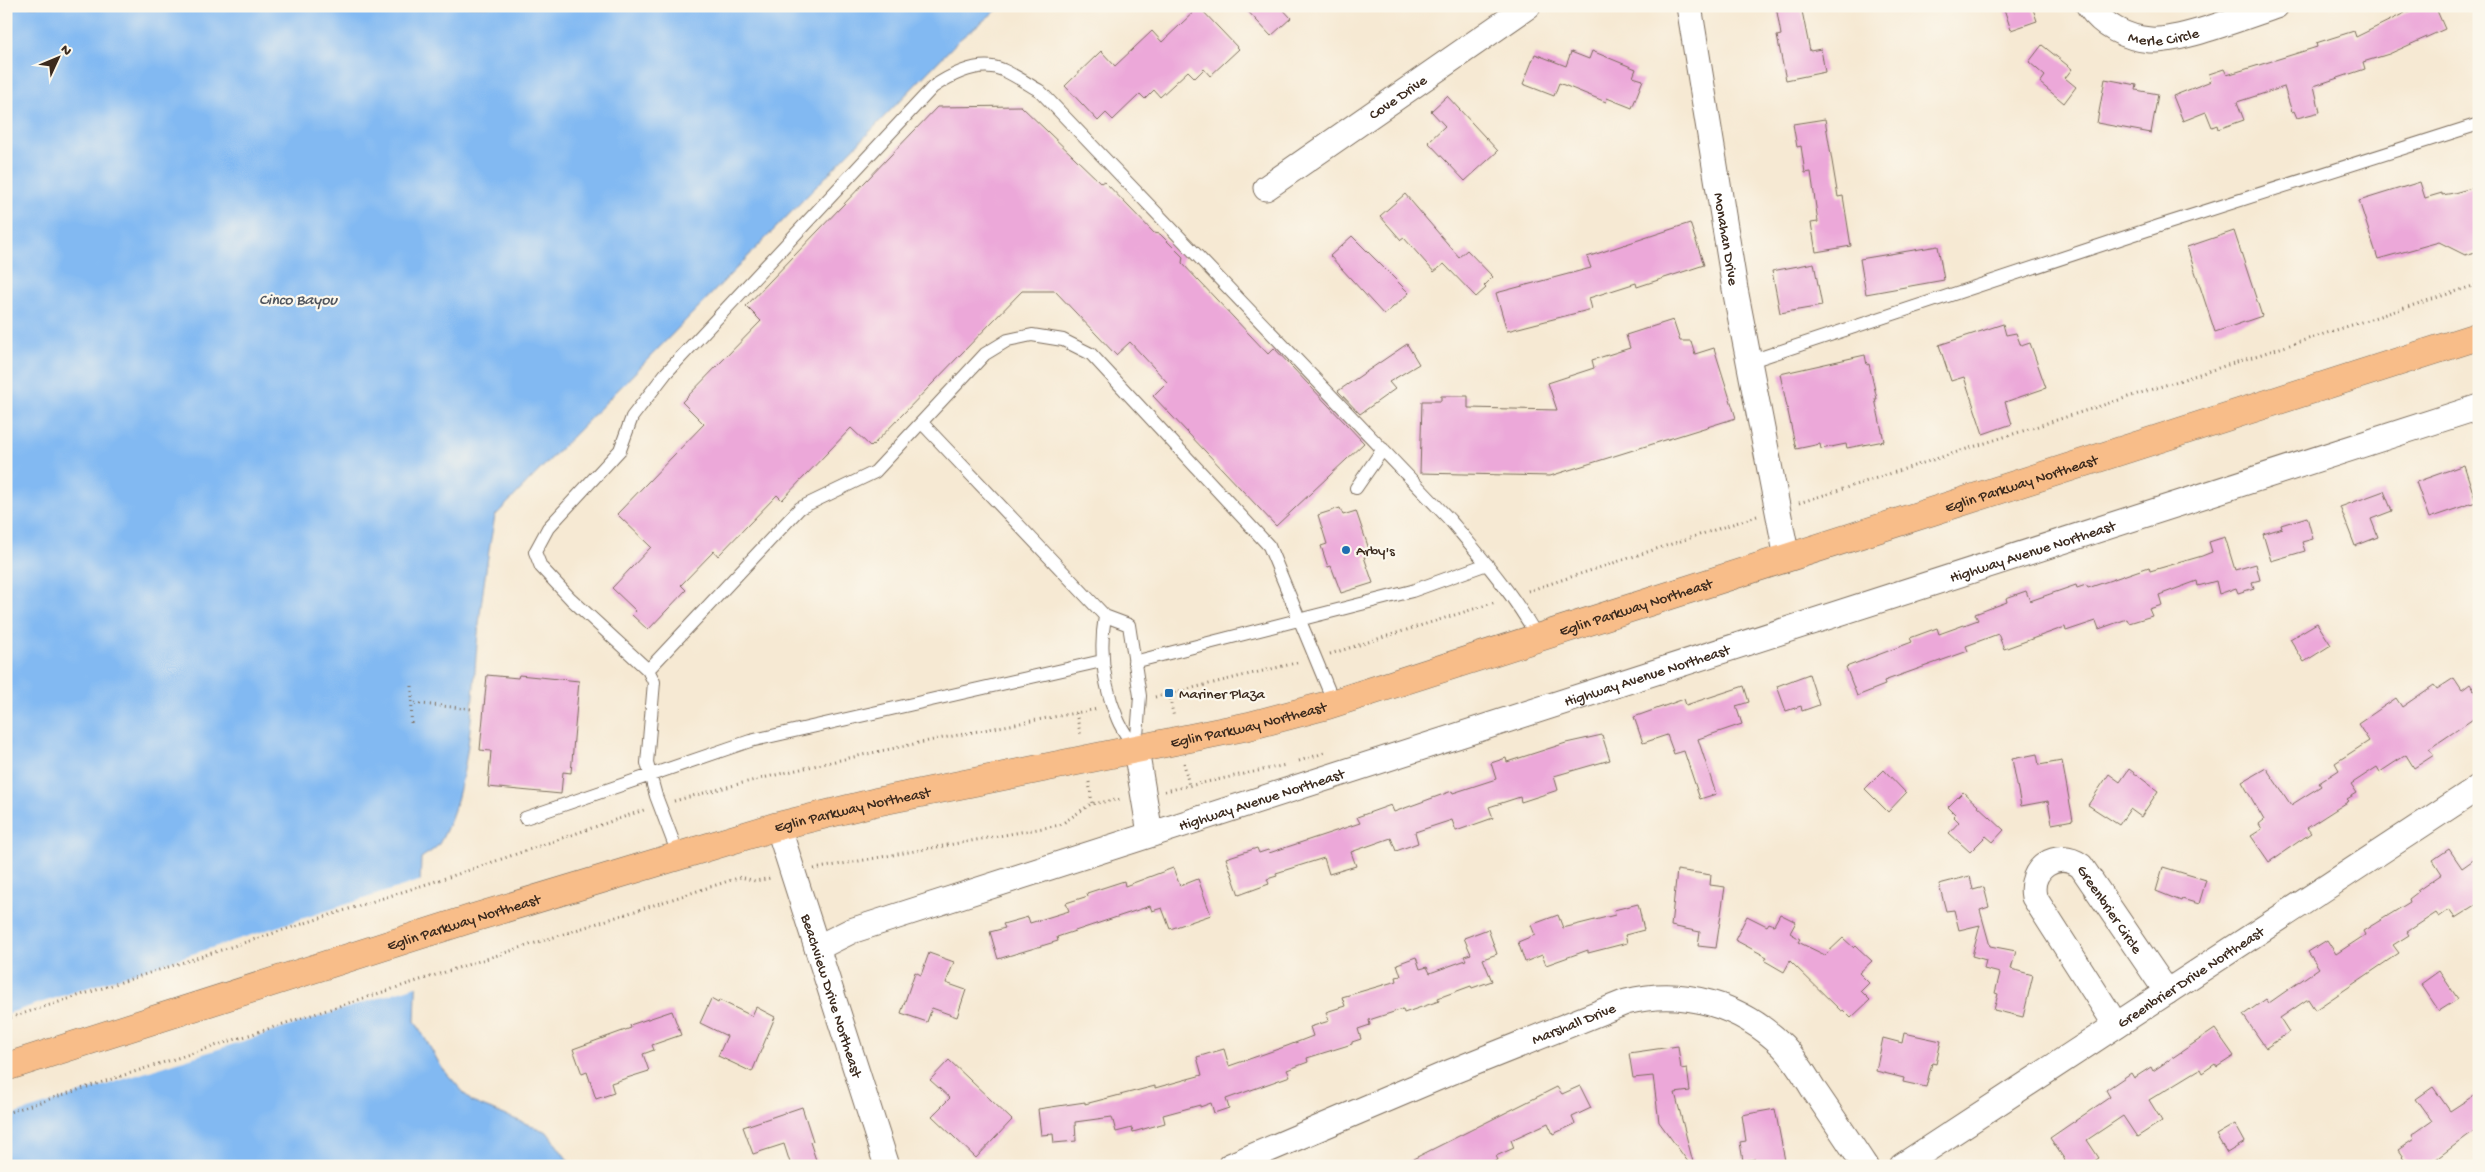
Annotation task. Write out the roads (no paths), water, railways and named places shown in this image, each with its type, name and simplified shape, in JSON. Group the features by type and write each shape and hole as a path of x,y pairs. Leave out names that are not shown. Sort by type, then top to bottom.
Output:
{"highway":[{"name":"Eglin Parkway Northeast","path":"6,1067 678,854 778,826 876,802 1249,726 1334,703 2479,336"}],"street":[{"name":"Cove Drive","path":"1266,188 1528,6"},
{"name":"Merle Circle","path":"2089,6 2108,26 2127,36 2150,40 2188,34 2276,6"},
{"name":"Monahan Drive","path":"1686,10 1748,362 1786,558"},
{"name":"Highway Avenue Northeast","path":"817,948 851,930 1150,832 2479,407"},
{"path":"1136,750 1150,832"},
{"name":"Greenbrier Drive Northeast","path":"1902,1166 2479,787"},
{"name":"Beachview Drive Northeast","path":"778,826 887,1166"},
{"name":"Greenbrier Circle","path":"2116,1025 2034,897 2032,889 2035,875 2044,864 2058,859 2074,861 2081,866 2167,992"},
{"name":"Marshall Drive","path":"1230,1166 1451,1072 1626,1002 1642,998 1674,996 1711,1002 1743,1015 1766,1031 1796,1062 1865,1166"}],"lane":[{"path":"678,854 647,763 654,682 648,670 571,599 541,567 536,552 548,528 620,450 632,417 679,359 933,87 951,76 976,68 1001,69 1040,91 1450,520 1513,596 1538,638"},
{"path":"1748,362 2158,226 2479,124"},
{"path":"648,670 800,508 875,472 985,354 1008,340 1032,334 1063,340 1090,354 1269,546 1334,703"},
{"path":"922,423 1105,616 1129,625 1139,701 1136,750"},
{"path":"1356,488 1383,449"},
{"path":"1134,662 1300,618 1412,591 1487,564"},
{"path":"1105,616 1101,640 1102,661 1118,720 1136,750"},
{"path":"525,818 650,774 750,742 1102,661"}],"water":[{"name":"Cinco Bayou","path":"6,6 1002,6 960,39 495,516 480,612 471,720 463,774 449,823 439,844 421,858 415,1021 442,1068 472,1102 547,1132 572,1166 6,1166"}],"place":[{"name":"Arby's","path":"1346,550"},
{"name":"Mariner Plaza","path":"1169,693"}]}
